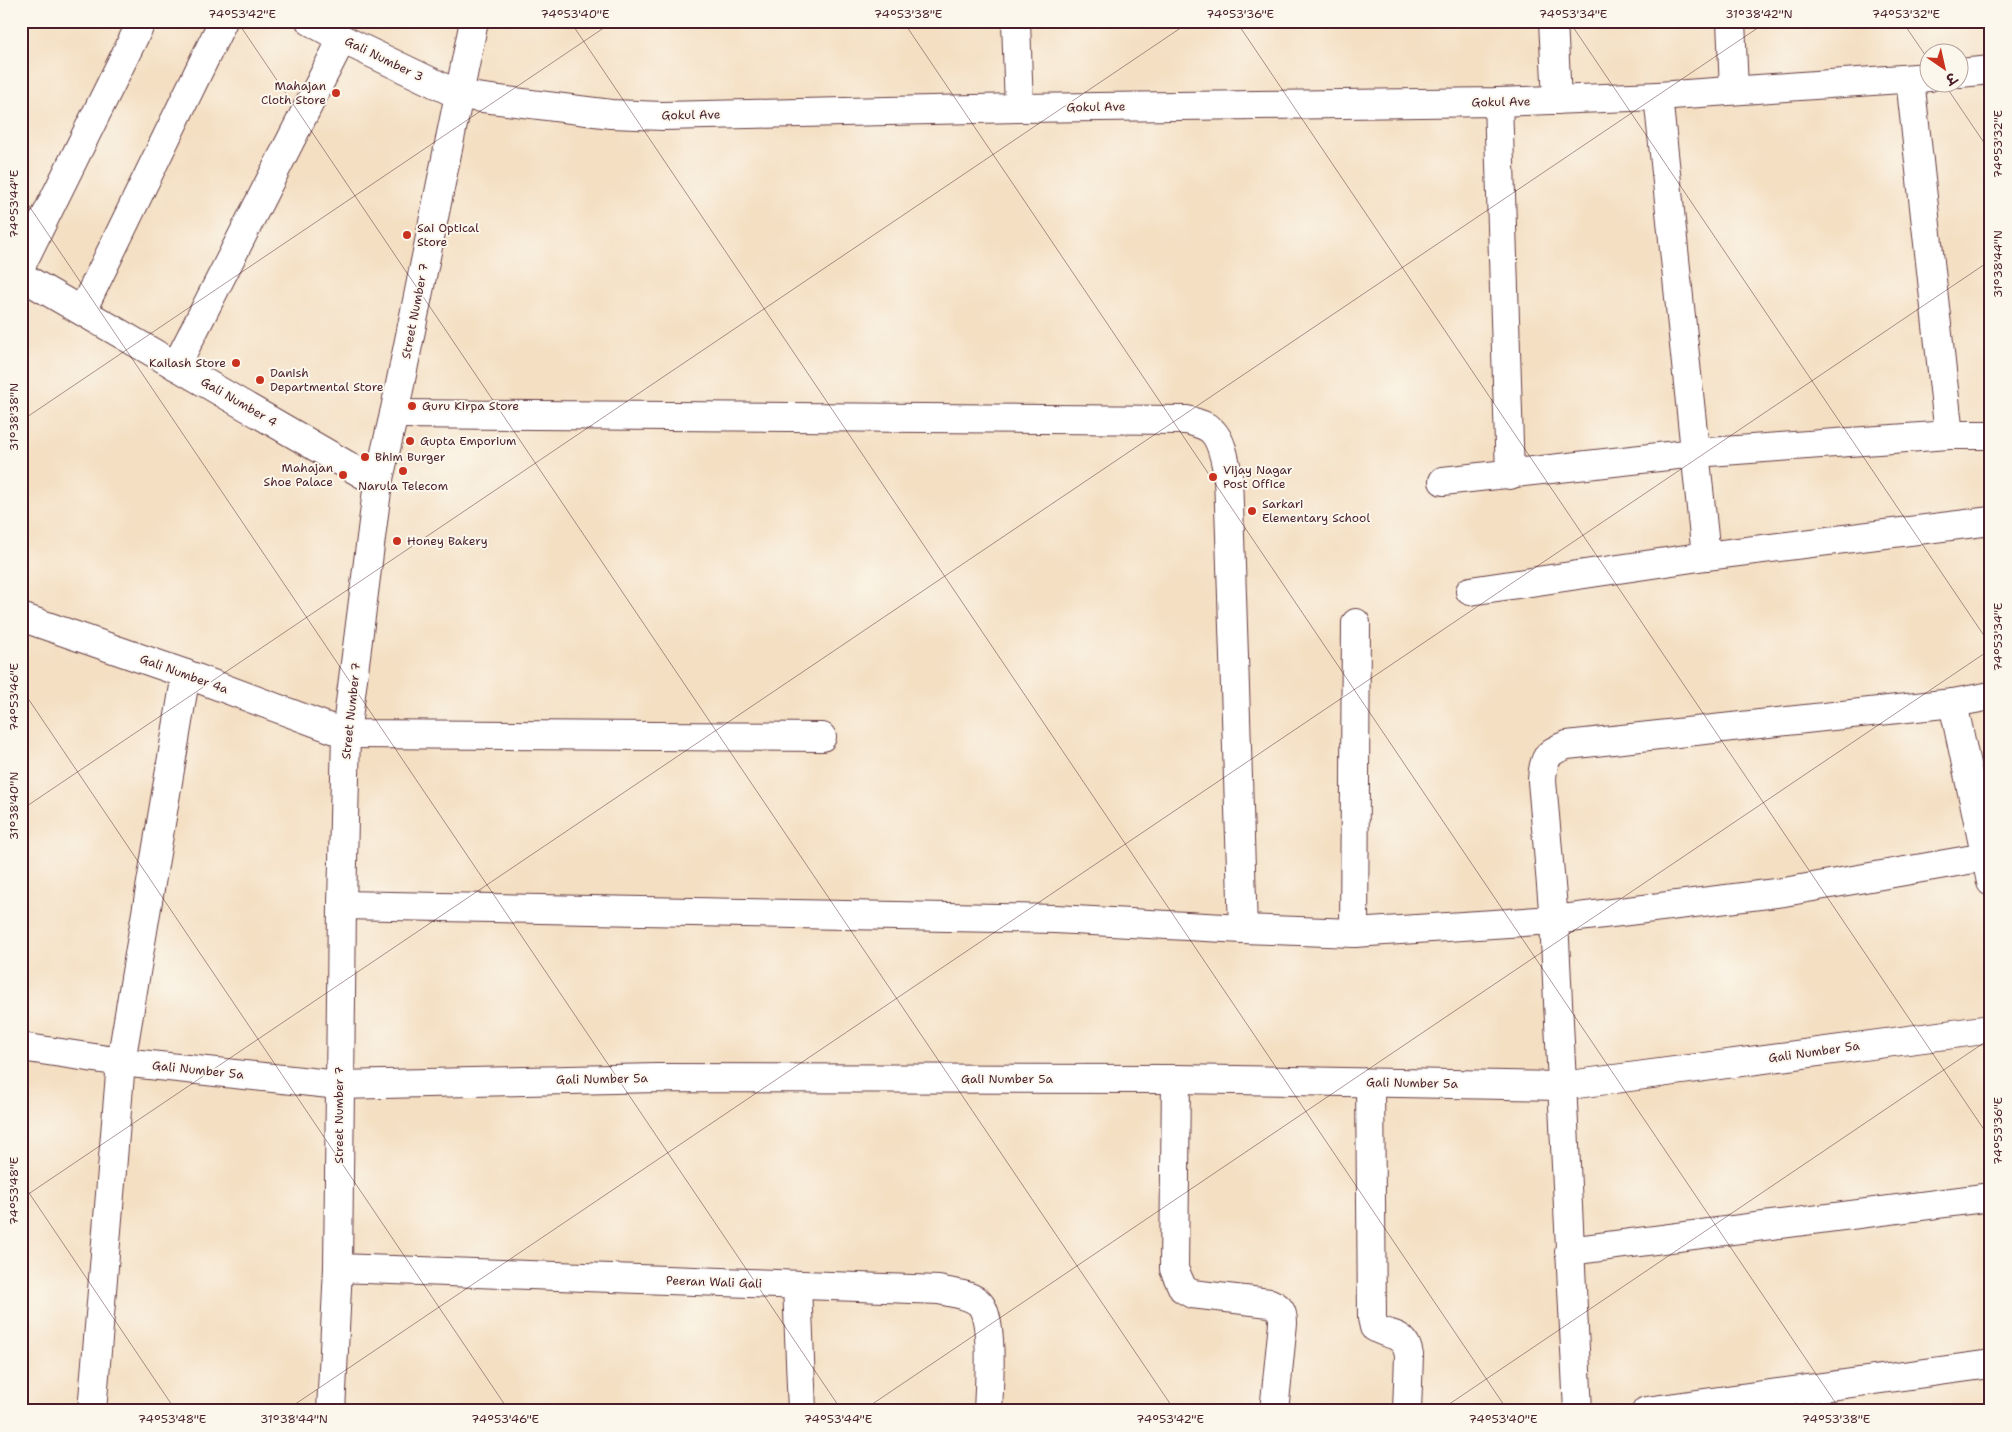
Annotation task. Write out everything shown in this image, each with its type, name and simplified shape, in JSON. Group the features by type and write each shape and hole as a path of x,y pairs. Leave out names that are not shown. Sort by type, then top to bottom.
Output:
{"street":[{"path":"21,266 142,21"},
{"path":"82,312 223,21"},
{"name":"Gali Number 3","path":"310,21 342,39 459,95"},
{"name":"Street Number 7","path":"331,1411 338,1268 339,1085 346,734 378,483 394,414 474,21"},
{"path":"1016,21 1018,108"},
{"path":"1553,21 1557,100"},
{"path":"1730,21 1734,90"},
{"path":"176,366 342,39"},
{"path":"1970,73 1991,70"},
{"name":"Gokul Ave","path":"459,95 611,114 663,116 1018,108 1498,102 1658,96 1920,78"},
{"path":"1921,92 1949,435"},
{"path":"1658,96 1706,556"},
{"path":"1498,102 1510,475"},
{"name":"Gali Number 4","path":"21,276 378,483"},
{"path":"394,414 1187,420 1214,432 1222,450 1228,475 1243,929"},
{"path":"1443,481 1695,454 1949,435 1991,435"},
{"path":"1470,591 1706,556 1991,521"},
{"name":"Gali Number 4a","path":"21,617 186,674 346,734"},
{"path":"1354,933 1356,623"},
{"path":"92,1411 121,1062 186,674"},
{"path":"1578,1411 1554,920 1542,781 1543,763 1553,750 1567,745 1953,703 1991,696"},
{"path":"342,905 1055,919 1354,933 1554,920 1784,892 1989,865 1953,703"},
{"path":"346,734 822,737"},
{"name":"Gali Number 5a","path":"21,1047 121,1062 339,1085 658,1078 1176,1079 1562,1086 1991,1029"},
{"path":"1176,1079 1174,1269 1183,1289 1192,1294 1270,1303 1278,1307 1283,1315 1283,1323 1274,1411"},
{"path":"1370,1083 1372,1318 1374,1326 1382,1332 1398,1336 1405,1341 1408,1347 1407,1411"},
{"path":"1569,1251 1991,1197"},
{"name":"Peeran Wali Gali","path":"338,1268 940,1290 962,1295 979,1303 987,1319 989,1337 988,1411"},
{"path":"797,1285 802,1411"},
{"path":"1646,1411 1991,1364"}],"place":[{"name":"Mahajan Cloth Store","path":"336,93"},
{"name":"Sai Optical Store","path":"407,235"},
{"name":"Kailash Store","path":"236,363"},
{"name":"Danish Departmental Store","path":"260,380"},
{"name":"Guru Kirpa Store","path":"412,406"},
{"name":"Gupta Emporium","path":"410,441"},
{"name":"Bhim Burger","path":"365,457"},
{"name":"Narula Telecom","path":"403,471"},
{"name":"Mahajan Shoe Palace","path":"343,475"},
{"name":"Vijay Nagar Post Office","path":"1213,477"},
{"name":"Sarkari Elementary School","path":"1252,511"},
{"name":"Honey Bakery","path":"397,541"}]}
